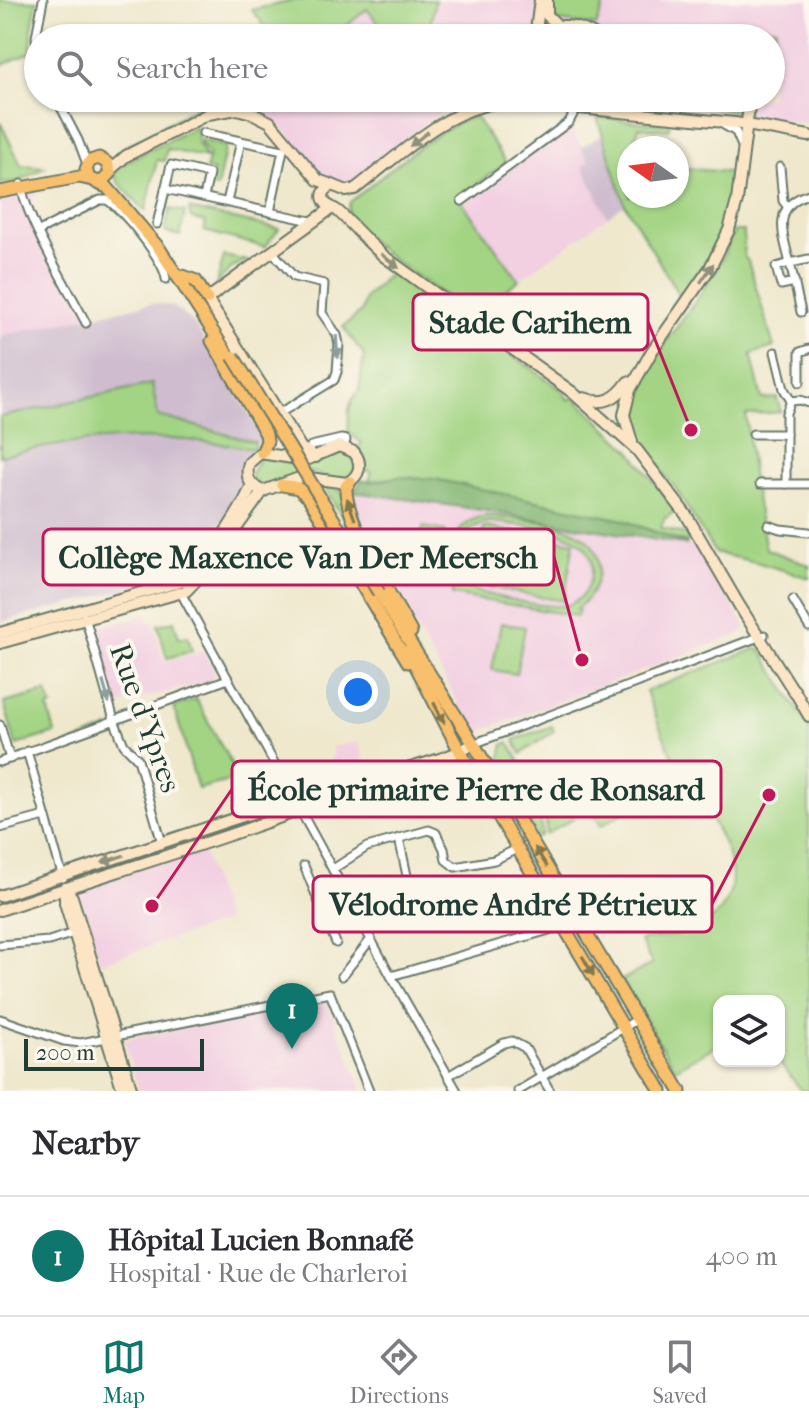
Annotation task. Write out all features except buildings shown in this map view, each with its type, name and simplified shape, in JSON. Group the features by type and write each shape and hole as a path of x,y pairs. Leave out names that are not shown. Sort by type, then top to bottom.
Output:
{"main road":[{"path":"0,189 79,177 107,163 113,183 159,239 183,276 196,281 212,341 266,434 262,453"},
{"path":"93,168 105,180 110,172"},
{"path":"93,168 202,303 429,682"},
{"path":"209,324 232,357"},
{"path":"350,482 346,487 347,502 380,575 414,638 429,682 459,749 661,1091"},
{"path":"282,485 298,488 309,498 473,744 680,1091"}],"street":[{"path":"38,24 43,0"},
{"path":"537,24 540,0"},
{"path":"547,0 547,15 556,24"},
{"path":"63,112 78,140 90,154 93,168 134,152"},
{"path":"110,172 120,160 134,152 208,114 220,112"},
{"path":"248,112 270,122 318,180 343,189 355,189 448,119 466,112"},
{"path":"462,201 569,122 574,112"},
{"path":"621,112 809,133"},
{"path":"659,112 682,119"},
{"path":"637,450 626,428 624,409 630,390 652,351 721,248 735,211 750,112"},
{"path":"756,112 758,117 774,129"},
{"path":"721,123 732,128 738,136 743,160"},
{"path":"203,133 283,150 270,212"},
{"path":"227,202 241,141"},
{"path":"298,157 328,203 365,241 418,283 572,392 637,450 673,495 809,716"},
{"path":"157,224 171,165 209,174 204,197"},
{"path":"780,167 783,201 788,207"},
{"path":"328,203 325,190 332,185"},
{"path":"22,186 39,231 86,323"},
{"path":"165,189 311,221"},
{"path":"343,189 346,196 344,202 328,203 311,221 202,303 303,450 314,451 356,443"},
{"path":"801,312 782,229 783,215 788,207 799,197 809,194"},
{"path":"39,231 100,200 107,200 116,206 154,254 165,271 166,279"},
{"path":"272,251 294,277 324,284 322,313 337,335 339,344 334,380 280,413"},
{"path":"795,282 781,285 776,267 809,259"},
{"path":"800,382 800,352 809,349"},
{"path":"572,392 594,402 613,399 652,351"},
{"path":"775,352 784,389 791,401"},
{"path":"791,401 809,403"},
{"path":"786,484 786,409 791,401"},
{"path":"753,434 786,434"},
{"path":"0,643 179,589 201,572 263,491 302,477 340,484 350,482 358,474 359,463 345,443"},
{"path":"263,491 248,478 248,466 253,457 262,453 298,460 314,451"},
{"path":"213,555 252,484"},
{"path":"760,484 809,484"},
{"path":"768,525 809,532"},
{"path":"179,589 457,1091"},
{"path":"793,600 806,615 809,627"},
{"path":"0,633 85,615"},
{"name":"Rue d'Ypres","path":"85,615 114,720 125,747 138,759 162,843"},
{"path":"0,910 473,744 761,636"},
{"path":"0,762 228,679"},
{"path":"0,725 10,759"},
{"path":"27,751 62,875 64,899 74,933 132,1091"},
{"path":"0,896 162,843 296,805"},
{"path":"0,828 45,816"},
{"path":"326,919 335,873 367,847 434,831 444,847 447,862 457,867 494,860 519,848"},
{"path":"399,838 413,904"},
{"path":"304,866 336,943"},
{"path":"65,888 72,897 123,1091"},
{"path":"391,976 580,921"},
{"path":"0,945 49,941 74,933"},
{"path":"342,976 371,939"},
{"path":"0,1019 76,1043 330,993 369,1091"},
{"path":"518,1091 638,1019"},
{"path":"448,1076 512,1041 522,1045 550,1091"}],"shaded area":[{"path":"435,0 809,0 809,124 724,112 785,112 785,24 431,24"},
{"path":"368,9 379,24 349,24"},
{"path":"441,112 351,182 324,180 314,171 289,134 266,113"},
{"path":"570,126 590,163 583,166 607,217 519,280 464,203"},
{"path":"603,135 617,179 617,208 619,208 607,217 583,166 589,162 581,147"},
{"path":"39,189 31,203 88,317 0,336 0,195"},
{"path":"153,303 173,306 193,322 262,435 259,443 158,416 151,384 0,417 0,336"},
{"path":"168,437 254,449 242,465 242,494 184,574 1,622 0,456 87,440"},
{"path":"354,492 697,547 745,627 742,633 475,733 383,568 357,512"},
{"path":"147,614 149,622 153,622 164,662 203,651 214,670 212,680 114,706 95,629"},
{"path":"358,742 367,772 339,782 330,757 334,756 331,747"},
{"path":"201,846 226,921 100,963 78,891"},
{"path":"326,1000 363,1091 139,1091 125,1043 127,1039"}],"green space":[{"path":"0,0 37,1 33,24 24,24 24,55 0,66"},
{"path":"297,0 435,0 431,24 378,24 367,9 348,24 263,24 252,10"},
{"path":"551,0 603,0 597,24 558,21 550,10"},
{"path":"189,112 204,112 122,151"},
{"path":"475,116 506,163 459,198 519,280 471,314 373,243 351,220 348,211 350,202 410,154 442,132"},
{"path":"597,117 670,125 668,130 639,127 636,136 617,136 617,179"},
{"path":"0,122 21,165 45,167 20,181 0,184"},
{"path":"195,127 197,143 206,158 167,149 164,161 157,160 146,210 143,209 117,181 114,172 126,162"},
{"path":"201,140 226,146 217,188 208,186 214,171 206,169 209,154"},
{"path":"689,168 735,173 718,240 680,297 627,208 689,208"},
{"path":"170,209 185,212 180,236 165,232"},
{"path":"189,209 279,229 265,247 204,231 206,222 191,219"},
{"path":"734,231 744,231 744,256 774,347 751,354 762,399 777,398 781,412 746,415 753,482 766,549 809,565 809,578 715,553 676,489 632,432 628,422 634,388 699,296 722,259"},
{"path":"224,256 248,261 230,270 216,285"},
{"path":"392,271 562,390 568,400 574,397 630,450 676,511 664,519 661,528 688,535 687,543 623,520 435,479 399,477 369,481 372,472 364,470 366,463 358,448 362,443 348,432 349,409 359,391 364,355 343,327 362,311 365,298"},
{"path":"152,384 158,416 255,442 254,449 157,438 64,444 0,456 0,417"},
{"path":"333,451 346,451 355,461 355,469 349,477 335,480 311,472 264,488 253,480 251,474 259,458 275,458 294,465"},
{"path":"399,477 435,479 623,520 687,545 354,492 361,480 372,482"},
{"path":"324,486 341,491 374,571"},
{"path":"481,517 545,522 562,526 589,542 597,555 598,572 591,593 576,609 579,610 577,616 452,595 453,589 460,589 451,565 454,540 470,522","holes":["494,522 554,531 581,543 589,554 592,567 582,596 575,602 552,606 495,596 464,584 456,564 460,543 474,527"]},
{"path":"423,527 446,531 439,570 417,567"},
{"path":"484,527 574,542 564,601 475,585"},
{"path":"174,621 179,638 188,636 192,651 167,658 158,625"},
{"path":"501,623 525,627 516,674 492,670"},
{"path":"755,649 761,650 809,728 809,1091 802,1091 783,1067 785,995 713,995 713,1047 675,1069 622,980 652,964 640,940 682,933 705,924 723,907 731,888 731,867 724,846 672,755 646,691"},
{"path":"47,692 55,733 16,745 4,703"},
{"path":"196,699 239,778 198,789 174,707"},
{"path":"552,726 554,731 521,754 514,740"},
{"path":"109,728 112,737 68,749 67,745"},
{"path":"509,742 521,764 520,792 533,807 540,810 542,834 538,837 498,771 504,744"},
{"path":"631,781 639,798 629,804 631,808 601,826 589,806"},
{"path":"572,813 574,818 546,834 546,817"}],"place":[{"name":"Stade Carihem","path":"691,430"},
{"name":"Collège Maxence Van Der Meersch","path":"582,660"},
{"name":"Vélodrome André Pétrieux","path":"769,795"},
{"name":"École primaire Pierre de Ronsard","path":"152,906"},
{"name":"Hôpital Lucien Bonnafé","path":"292,1049"}]}
